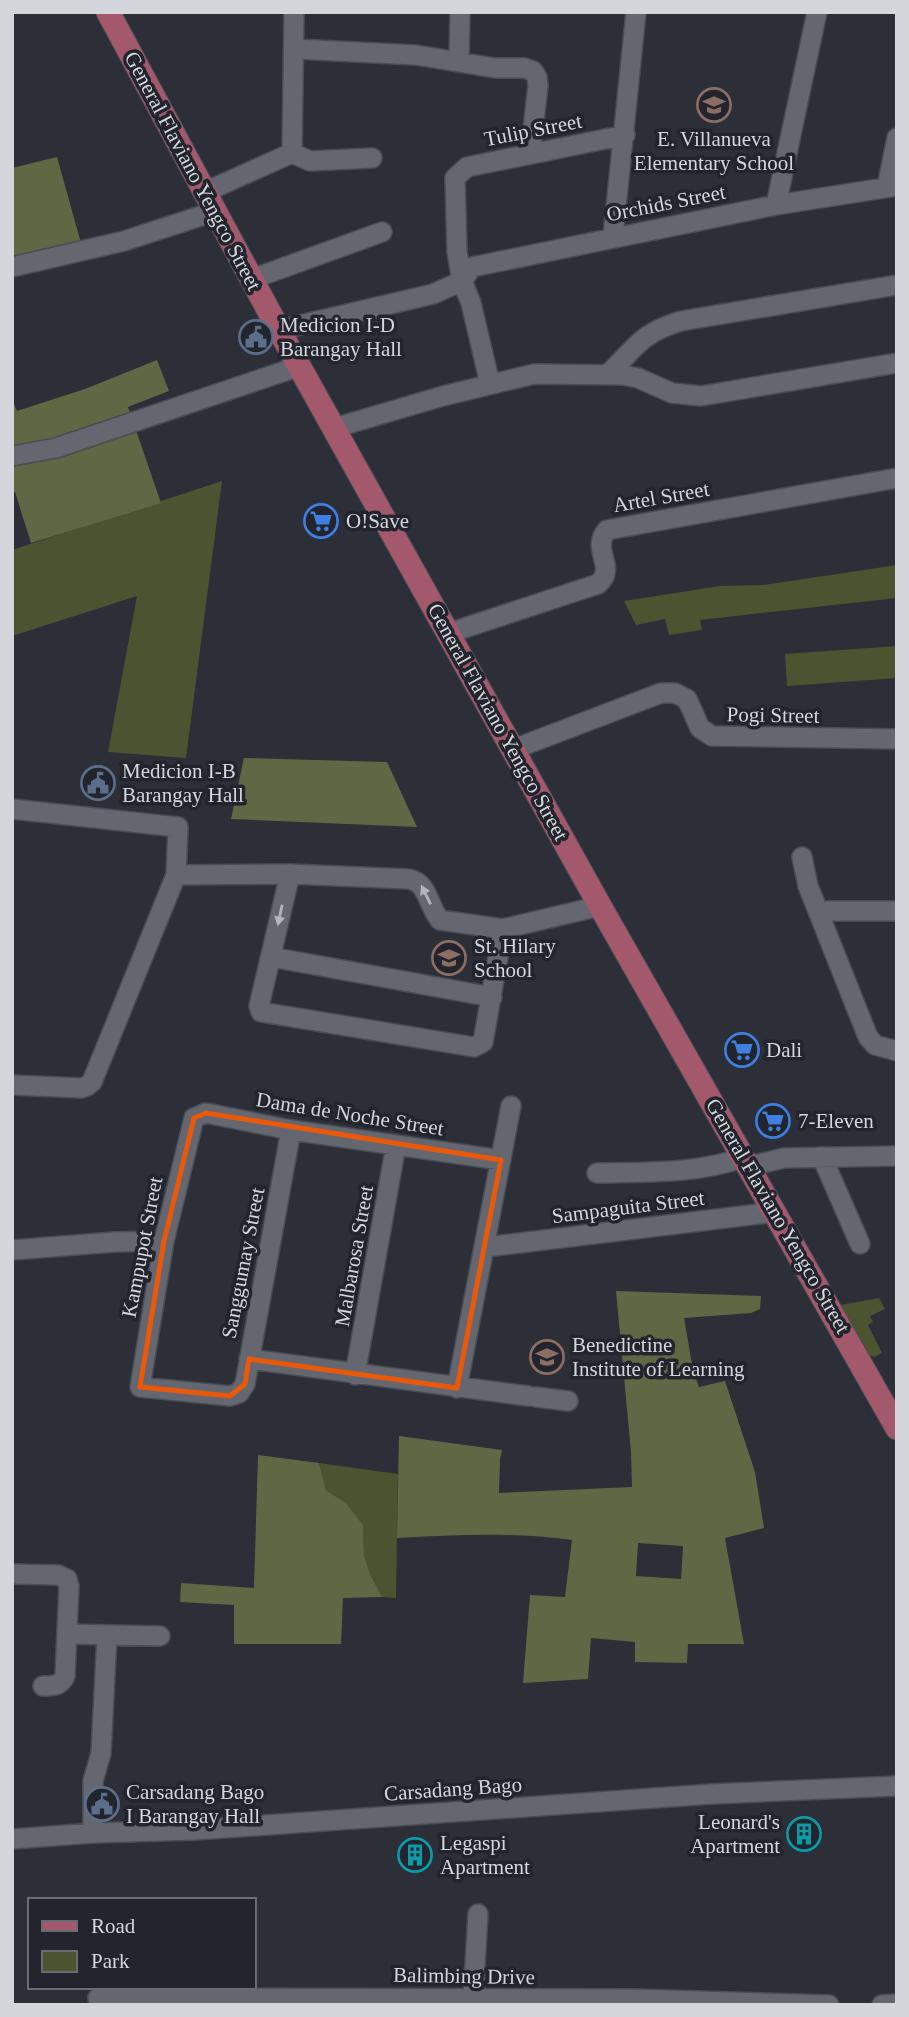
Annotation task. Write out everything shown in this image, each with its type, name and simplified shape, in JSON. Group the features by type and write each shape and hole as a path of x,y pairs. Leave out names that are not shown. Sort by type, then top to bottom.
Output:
{"main road":[{"name":"General Flaviano Yengco Street","path":"108,12 279,330 600,906 897,1428"}],"street":[{"path":"292,153 294,12"},
{"path":"459,61 460,12"},
{"path":"613,236 636,12"},
{"path":"776,205 817,12"},
{"path":"295,49 416,55 495,68 524,68 533,71 538,86 530,154"},
{"name":"Tulip Street","path":"462,281 457,252 454,178 467,167 625,135"},
{"path":"892,186 897,138"},
{"path":"12,267 124,241 210,202 292,153"},
{"path":"292,153 310,161 372,158"},
{"name":"Orchids Street","path":"279,330 432,293 462,281 472,267 613,236 892,186"},
{"path":"252,279 382,232"},
{"path":"462,281 471,303 489,384"},
{"path":"608,374 648,334 681,321 897,285"},
{"path":"334,428 534,374 608,374 638,378 672,393 701,396 897,363"},
{"path":"12,456 80,440 300,366"},
{"name":"Artel Street","path":"449,634 598,584 607,572 600,546 601,537 607,530 897,478"},
{"name":"Pogi Street","path":"514,749 661,693 675,693 687,699 700,728 712,736 897,739"},
{"path":"12,809 178,827 176,875 92,1082 81,1088 12,1084"},
{"path":"802,857 808,886 868,1037 875,1045 897,1051"},
{"path":"176,875 289,874 417,881 440,920 503,929 600,906"},
{"path":"289,874 259,1006 261,1012 474,1047 483,1042 503,929"},
{"path":"818,911 897,911"},
{"path":"271,957 492,997"},
{"path":"457,1388 512,1106"},
{"name":"Dama de Noche Street","path":"194,1118 206,1113 291,1130 501,1160"},
{"name":"Kampupot Street","path":"194,1118 164,1241 140,1387 230,1396"},
{"name":"Sanggumay Street","path":"230,1396 239,1393 245,1384 291,1130"},
{"name":"Malbarosa Street","path":"355,1375 397,1145"},
{"path":"822,1157 860,1244"},
{"path":"597,1173 640,1172 773,1159 897,1157"},
{"name":"Sampaguita Street","path":"486,1247 775,1212"},
{"path":"12,1250 164,1241"},
{"path":"249,1359 568,1401"},
{"path":"12,1574 58,1575 67,1578 69,1586 63,1682 43,1686"},
{"path":"67,1634 160,1636"},
{"path":"93,1833 93,1781 101,1753 107,1635"},
{"name":"Carsadang Bago","path":"12,1839 195,1830 712,1794 897,1786"},
{"path":"473,1998 478,1914"},
{"name":"Balimbing Drive","path":"99,1997 253,2001 473,1998 829,2005"},
{"path":"882,2005 897,2004"}],"highlighted area":[{"path":"206,1113 501,1160 457,1388 249,1359 245,1384 230,1396 140,1387 164,1241 194,1118"}],"green space":[{"path":"57,157 81,243 12,259 12,168"},
{"path":"157,360 169,391 128,407 161,503 31,543 15,492 12,493 12,399 17,411 85,389"},
{"path":"222,481 186,758 108,752 137,596 12,636 12,550"},
{"path":"897,565 897,598 700,620 702,630 669,635 665,619 636,625 624,601 720,586 764,585"},
{"path":"897,646 897,678 787,686 785,654"},
{"path":"244,758 387,762 417,827 231,819"},
{"path":"616,1291 761,1296 760,1309 751,1313 684,1318 693,1370 699,1387 725,1381 755,1472 764,1528 725,1538 744,1644 688,1644 687,1663 635,1662 635,1642 591,1638 588,1679 523,1683 530,1595 565,1597 572,1540 506,1535 397,1538 399,1436 502,1450 499,1493 632,1487","holes":["638,1543 683,1546 681,1579 636,1576"]},
{"path":"879,1298 885,1309 870,1316 873,1322 868,1325 882,1353 875,1357 869,1355 841,1305"},
{"path":"258,1455 319,1463 326,1490 347,1504 363,1525 364,1555 382,1597 343,1598 341,1644 234,1644 234,1605 180,1602 181,1583 254,1588"},
{"path":"319,1463 398,1474 396,1598 382,1597 364,1555 363,1525 347,1504 326,1490"}],"place":[{"name":"E. Villanueva Elementary School","path":"714,105"},
{"name":"Medicion I-D Barangay Hall","path":"256,337"},
{"name":"O!Save","path":"321,521"},
{"name":"Medicion I-B Barangay Hall","path":"98,783"},
{"name":"St. Hilary School","path":"449,958"},
{"name":"Dali","path":"742,1050"},
{"name":"7-Eleven","path":"773,1121"},
{"name":"Benedictine Institute of Learning","path":"547,1357"},
{"name":"Carsadang Bago I Barangay Hall","path":"102,1804"},
{"name":"Leonard's Apartment","path":"804,1834"},
{"name":"Legaspi Apartment","path":"415,1855"}]}
